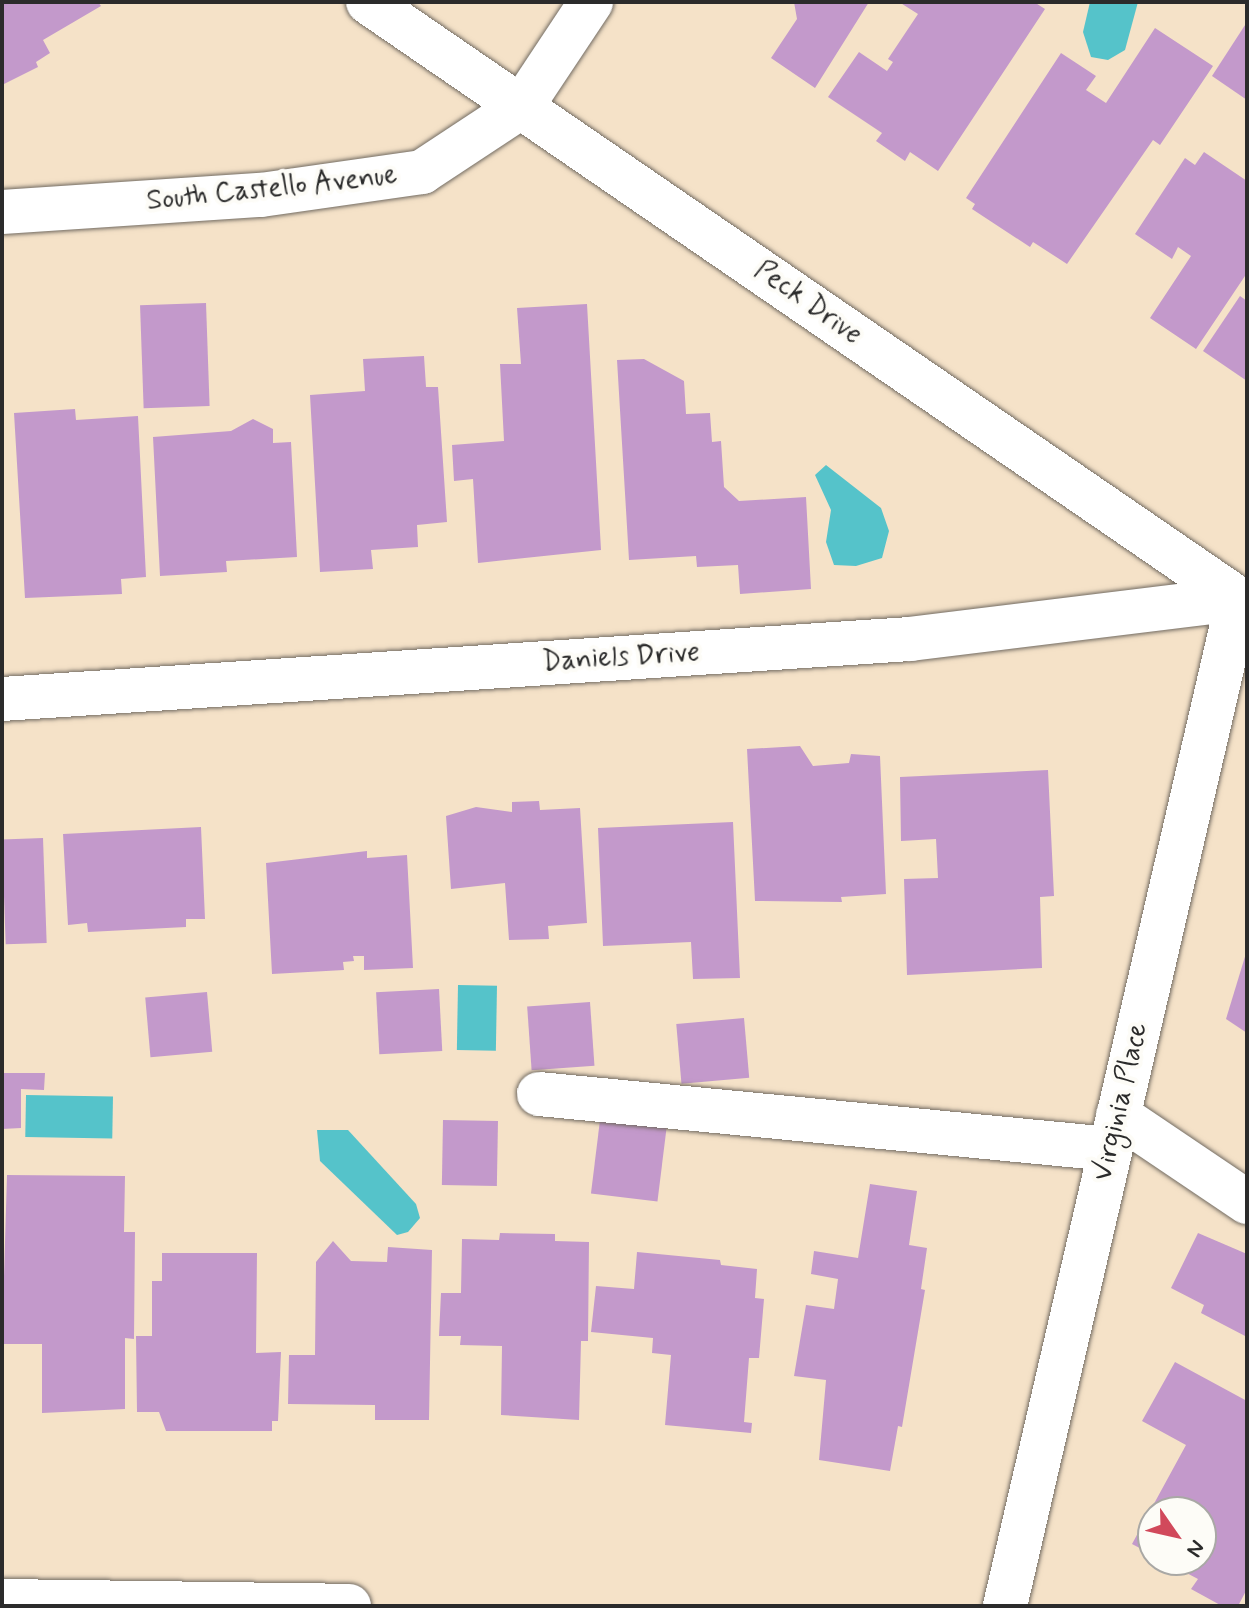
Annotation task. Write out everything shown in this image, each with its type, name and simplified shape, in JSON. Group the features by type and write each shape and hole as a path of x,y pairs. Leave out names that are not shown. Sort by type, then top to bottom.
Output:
{"street":[{"name":"Peck Drive","path":"368,2 1243,602"},
{"path":"522,106 591,2"},
{"name":"South Castello Avenue","path":"2,212 261,195 422,172 522,106"},
{"name":"Daniels Drive","path":"2,699 910,639 1243,602"},
{"name":"Virginia Place","path":"1005,1606 1114,1132 1243,602"},
{"path":"539,1094 1114,1132 1247,1202"},
{"path":"2,1601 349,1606"}],"water":[{"path":"1090,2 1138,2 1125,50 1108,60 1091,57 1083,32"},
{"path":"826,465 881,508 889,531 882,558 856,566 834,565 826,542 831,510 815,475"},
{"path":"458,985 497,986 496,1051 457,1050"},
{"path":"26,1095 113,1097 112,1139 25,1137"},
{"path":"317,1130 348,1130 416,1204 420,1218 408,1232 397,1235 320,1161"}],"building":[{"path":"2,2 98,2 101,6 43,40 50,53 36,62 38,67 2,85"},
{"path":"794,2 869,2 815,88 771,58 797,19"},
{"path":"899,2 1034,2 1045,9 938,171 910,152 905,161 876,141 882,133 828,97 859,52 887,71 893,62 888,59 918,14"},
{"path":"1247,22 1247,100 1212,76"},
{"path":"1155,28 1213,66 1160,145 1153,140 1067,264 1033,242 1030,247 972,209 975,204 966,198 1061,53 1096,76 1086,90 1106,103"},
{"path":"1204,152 1247,181 1247,273 1196,349 1150,318 1191,256 1178,247 1172,259 1135,234 1185,158 1195,165"},
{"path":"1240,296 1247,301 1247,381 1203,351"},
{"path":"206,303 210,406 144,408 140,305"},
{"path":"587,304 601,550 478,563 473,479 454,481 452,445 504,441 500,364 521,364 517,308"},
{"path":"424,356 426,387 438,387 447,522 417,525 418,547 371,550 373,569 320,572 310,395 365,391 363,359"},
{"path":"644,359 684,381 686,414 710,413 712,442 721,441 724,487 739,501 806,497 811,589 740,594 738,565 697,567 696,556 629,560 617,360"},
{"path":"75,409 76,420 138,416 146,577 121,579 122,594 25,598 14,413"},
{"path":"253,419 273,429 273,443 291,442 297,557 226,561 227,572 160,576 153,437 231,431"},
{"path":"800,746 813,766 849,763 851,754 880,756 886,894 841,897 842,902 755,901 747,749"},
{"path":"1048,770 1054,896 1040,897 1042,968 907,975 904,879 938,878 936,839 901,841 900,777"},
{"path":"539,801 540,810 580,808 587,923 548,926 549,939 509,940 505,883 451,889 446,816 476,807 512,812 512,802"},
{"path":"733,822 740,978 693,979 691,942 603,946 598,828"},
{"path":"201,827 205,919 186,919 186,927 88,932 87,923 68,925 63,834"},
{"path":"43,838 47,943 6,944 2,839"},
{"path":"367,851 367,858 407,855 413,968 364,970 364,956 353,956 354,961 343,962 344,970 272,974 266,863"},
{"path":"1247,950 1247,1033 1226,1019"},
{"path":"439,989 442,1051 379,1054 376,992"},
{"path":"207,992 212,1052 150,1057 145,997"},
{"path":"590,1002 594,1066 532,1070 527,1006"},
{"path":"744,1018 749,1078 681,1084 676,1024"},
{"path":"2,1073 45,1073 44,1090 21,1089 21,1128 2,1129"},
{"path":"443,1120 498,1121 497,1186 442,1185"},
{"path":"600,1120 667,1128 657,1202 591,1193"},
{"path":"7,1175 125,1176 124,1232 135,1232 134,1339 125,1338 125,1409 42,1413 42,1344 2,1344"},
{"path":"870,1184 917,1191 909,1245 927,1248 921,1289 925,1290 902,1427 898,1426 890,1471 819,1460 826,1380 794,1376 806,1305 834,1309 838,1279 811,1274 814,1251 858,1258"},
{"path":"500,1233 555,1234 555,1241 589,1242 588,1341 581,1341 579,1420 501,1415 502,1346 460,1345 461,1336 439,1336 441,1293 461,1293 462,1239 499,1240"},
{"path":"1198,1233 1247,1254 1247,1337 1201,1313 1204,1305 1171,1288"},
{"path":"333,1241 351,1261 387,1262 388,1247 432,1250 429,1420 375,1420 375,1405 288,1404 289,1355 315,1355 316,1262"},
{"path":"637,1252 720,1260 721,1265 757,1269 755,1298 764,1299 759,1358 749,1358 744,1422 752,1423 751,1433 665,1425 671,1355 652,1353 653,1338 591,1332 596,1286 634,1289"},
{"path":"162,1253 257,1253 256,1353 281,1352 278,1421 272,1421 272,1431 166,1431 159,1412 137,1412 136,1336 152,1336 152,1281 162,1281"},
{"path":"1175,1362 1247,1401 1247,1589 1238,1606 1222,1606 1191,1589 1198,1579 1192,1576 1217,1576 1217,1496 1158,1496 1186,1445 1142,1421"}]}
